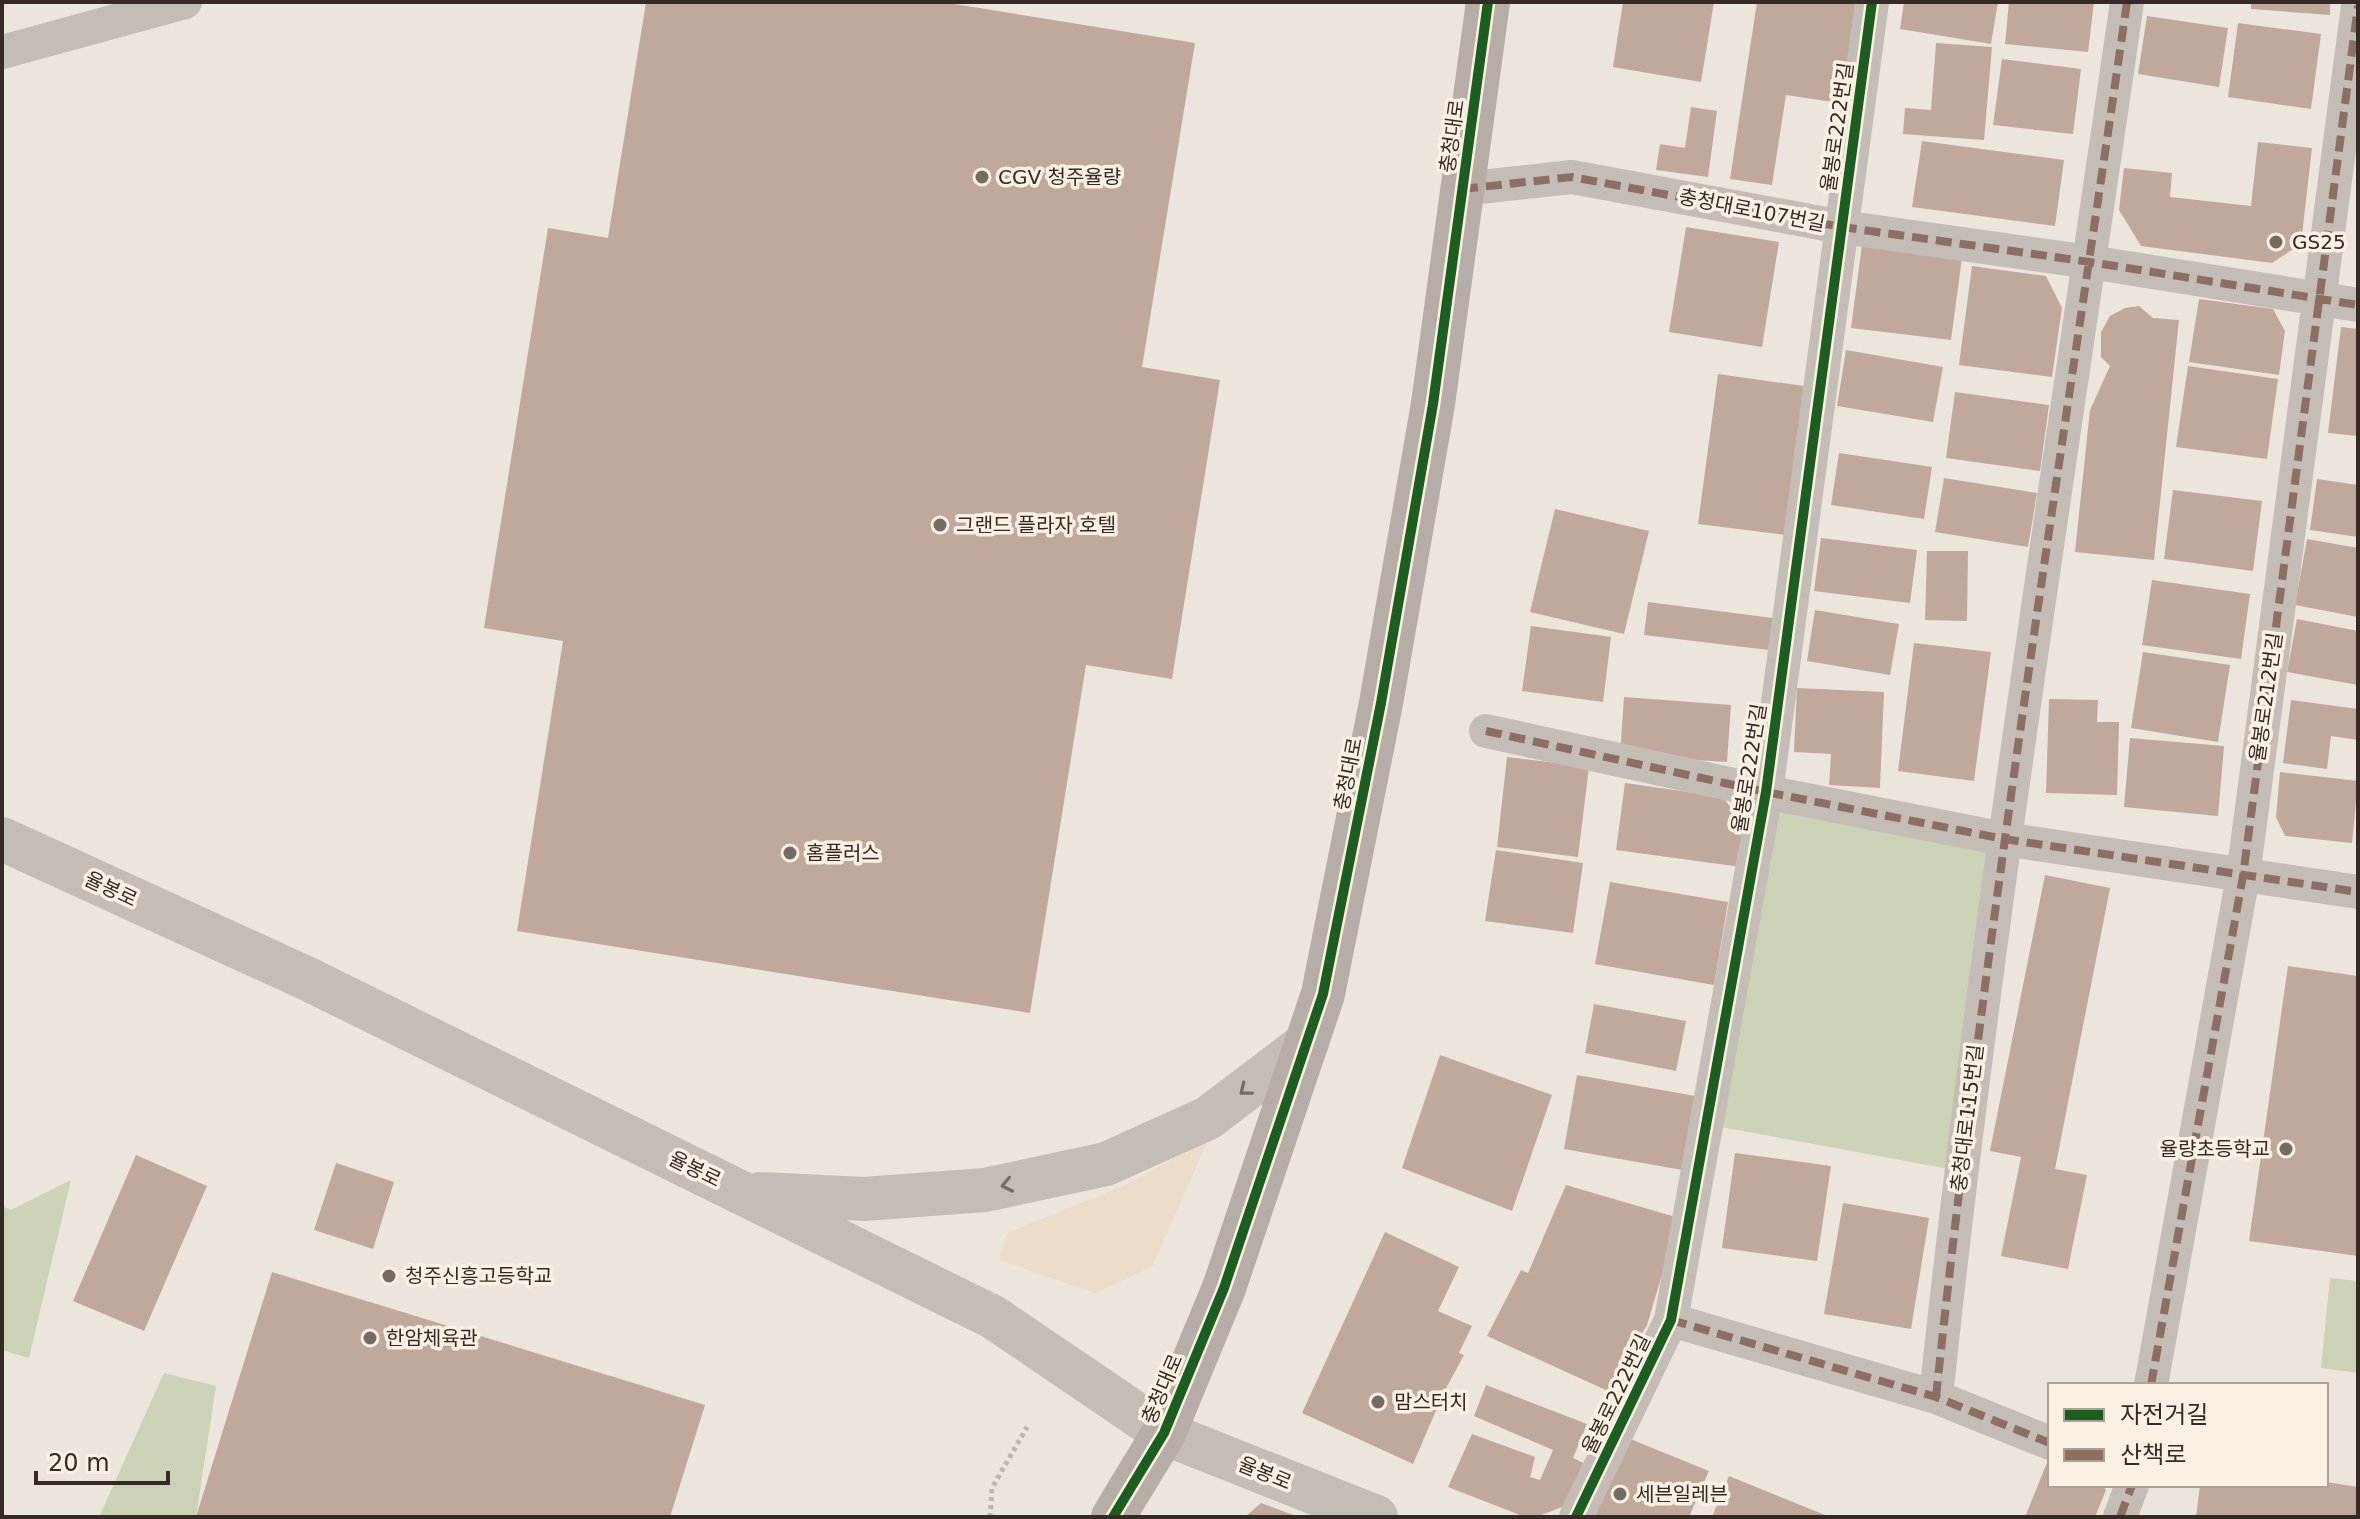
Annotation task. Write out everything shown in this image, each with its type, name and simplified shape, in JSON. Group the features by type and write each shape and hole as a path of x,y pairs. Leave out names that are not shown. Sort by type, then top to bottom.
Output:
{"main road":[{"name":"충청대로","path":"1113,1517 1164,1433 1224,1288 1323,994 1381,703 1433,404 1488,2"}],"street":[{"path":"2,52 185,2"},
{"name":"율봉로222번길","path":"1576,1517 1671,1320 1766,792 1872,2"},
{"path":"2090,262 2127,2"},
{"name":"율봉로212번길","path":"2151,1383 2243,876 2358,6"},
{"name":"충청대로107번길","path":"1462,189 1572,177 1842,227 2090,262 2358,305"},
{"name":"충청대로115번길","path":"1936,1397 1960,1171 2004,839 2090,262"},
{"path":"1486,731 1766,792 2004,839 2358,892"},
{"name":"율봉로","path":"2,839 308,979 993,1317 1164,1433 1376,1517"},
{"path":"742,1193 864,1199 985,1190 1106,1164 1208,1118 1307,1043"},
{"path":"1671,1320 1936,1397 2048,1442"},
{"path":"2120,1517 2131,1487"}],"path":[{"path":"990,1517 992,1488 1027,1427"}],"green space":[{"path":"1766,792 2004,839 1960,1171 1705,1124"},
{"path":"71,1180 29,1358 2,1350 2,1206 11,1210"},
{"path":"2330,1278 2358,1281 2358,1373 2321,1368"},
{"path":"164,1373 216,1386 196,1517 99,1517"}],"shaded area":[{"path":"1208,1140 1152,1267 1095,1293 999,1260 1007,1233 1123,1186"}],"building":[{"path":"646,2 942,2 1195,43 1142,367 1220,380 1172,679 1086,665 1030,1013 517,931 563,641 484,628 548,228 608,238"},
{"path":"1623,2 1714,2 1701,82 1613,67"},
{"path":"1757,2 1861,2 1846,104 1786,95 1772,185 1730,179"},
{"path":"1904,2 1998,2 1991,44 1900,29"},
{"path":"2009,2 2094,2 2088,52 2005,44"},
{"path":"2251,2 2330,2 2330,15 2251,9"},
{"path":"2147,16 2228,28 2219,87 2138,74"},
{"path":"2238,23 2321,34 2311,109 2228,97"},
{"path":"1936,43 1992,47 1984,140 1903,134 1905,108 1931,110"},
{"path":"2002,59 2081,69 2073,134 1993,125"},
{"path":"1691,107 1717,111 1708,177 1656,170 1660,144 1685,148"},
{"path":"1922,141 2064,160 2055,226 1912,207"},
{"path":"2258,142 2312,148 2301,244 2272,263 2141,246 2119,210 2124,168 2172,173 2170,197 2251,206"},
{"path":"1686,227 1779,242 1762,347 1669,332"},
{"path":"1862,245 1962,258 1951,340 1851,328"},
{"path":"1972,266 2046,276 2062,308 2052,377 1959,365"},
{"path":"2199,299 2273,309 2285,331 2279,375 2189,362"},
{"path":"2139,306 2153,318 2179,320 2154,560 2075,552 2090,410 2110,366 2101,357 2101,332 2110,316 2125,308"},
{"path":"2341,327 2358,329 2358,436 2328,433"},
{"path":"1846,350 1943,367 1933,422 1837,406"},
{"path":"2188,366 2278,379 2267,459 2176,447"},
{"path":"1718,374 1804,386 1785,535 1698,524"},
{"path":"1955,392 2049,405 2040,471 1946,458"},
{"path":"1839,453 1932,467 1924,519 1831,505"},
{"path":"1944,478 2037,493 2028,547 1935,532"},
{"path":"2317,479 2358,485 2358,537 2310,530"},
{"path":"2173,490 2262,501 2253,571 2164,559"},
{"path":"1555,509 1649,531 1624,634 1530,612"},
{"path":"1821,538 1917,550 1910,603 1814,591"},
{"path":"2307,539 2358,548 2358,617 2295,605"},
{"path":"1927,551 1968,551 1967,621 1925,620"},
{"path":"2152,580 2250,594 2241,659 2142,645"},
{"path":"1648,602 1773,618 1769,650 1644,635"},
{"path":"1815,610 1899,624 1890,675 1807,661"},
{"path":"2297,619 2358,631 2358,685 2287,672"},
{"path":"1531,626 1611,637 1603,702 1522,691"},
{"path":"1914,643 1991,652 1974,781 1898,771"},
{"path":"2143,652 2230,665 2218,742 2131,728"},
{"path":"1797,688 1884,692 1880,788 1829,785 1831,754 1794,752"},
{"path":"1624,697 1731,705 1727,762 1620,755"},
{"path":"2049,699 2098,700 2097,722 2119,722 2117,795 2046,793"},
{"path":"2291,700 2358,709 2358,740 2331,736 2327,769 2283,763"},
{"path":"2130,738 2224,746 2218,816 2124,807"},
{"path":"1507,757 1589,767 1578,857 1497,847"},
{"path":"2280,772 2358,781 2352,843 2285,836 2276,817"},
{"path":"1625,783 1723,797 1746,829 1741,867 1616,850"},
{"path":"1496,850 1583,863 1573,933 1485,921"},
{"path":"2045,875 2110,888 2055,1169 2087,1175 2068,1269 2001,1256 2021,1157 1990,1151"},
{"path":"1610,882 1728,902 1714,985 1595,964"},
{"path":"2288,966 2358,976 2358,1256 2249,1241"},
{"path":"1594,1004 1686,1021 1676,1071 1585,1053"},
{"path":"1440,1055 1552,1095 1512,1211 1402,1168"},
{"path":"1577,1075 1701,1097 1688,1171 1564,1149"},
{"path":"1735,1153 1831,1166 1817,1261 1722,1248"},
{"path":"136,1155 207,1186 144,1331 73,1301"},
{"path":"336,1163 394,1182 373,1249 314,1230"},
{"path":"1566,1185 1679,1218 1647,1325 1608,1391 1487,1336 1521,1270 1528,1273"},
{"path":"1843,1203 1929,1218 1911,1329 1824,1314"},
{"path":"1385,1232 1459,1267 1438,1311 1472,1326 1459,1353 1464,1355 1444,1392 1413,1464 1302,1413"},
{"name":"한암체육관","path":"272,1272 705,1405 670,1517 196,1517"},
{"path":"1486,1385 1587,1424 1573,1458 1596,1469 1583,1499 1536,1517 1525,1517 1448,1487 1472,1434 1535,1457 1530,1477 1540,1480 1553,1450 1474,1416"},
{"path":"1618,1434 1709,1471 1689,1517 1589,1517"},
{"path":"2048,1460 2048,1487 2104,1487 2106,1490 2095,1517 2025,1517"},
{"path":"1729,1476 1830,1517 1712,1517"},
{"path":"2328,1482 2358,1487 2358,1517 2196,1517 2200,1487 2328,1487"},
{"path":"1261,1503 1299,1517 1245,1517"}],"marked path":[{"path":"1936,1397 2000,873 2127,2"},
{"path":"2151,1383 2243,876 2358,6"},
{"path":"1462,189 1572,177 1842,227 2090,262 2358,305"},
{"path":"1486,731 1766,792 2004,839 2358,892"},
{"path":"1671,1320 1936,1397 2048,1442"},
{"path":"2120,1517 2131,1487"}],"cycle path":[{"path":"1113,1517 1164,1433 1224,1288 1323,994 1381,703 1433,404 1488,2"},
{"path":"1576,1517 1671,1320 1766,792 1872,2"}],"place":[{"name":"CGV 청주율량","path":"982,177"},
{"name":"GS25","path":"2276,242"},
{"name":"그랜드 플라자 호텔","path":"940,525"},
{"name":"홈플러스","path":"790,853"},
{"name":"율량초등학교","path":"2286,1149"},
{"name":"청주신흥고등학교","path":"389,1276"},
{"name":"한암체육관","path":"370,1338"},
{"name":"맘스터치","path":"1378,1402"},
{"name":"세븐일레븐","path":"1620,1494"}]}
